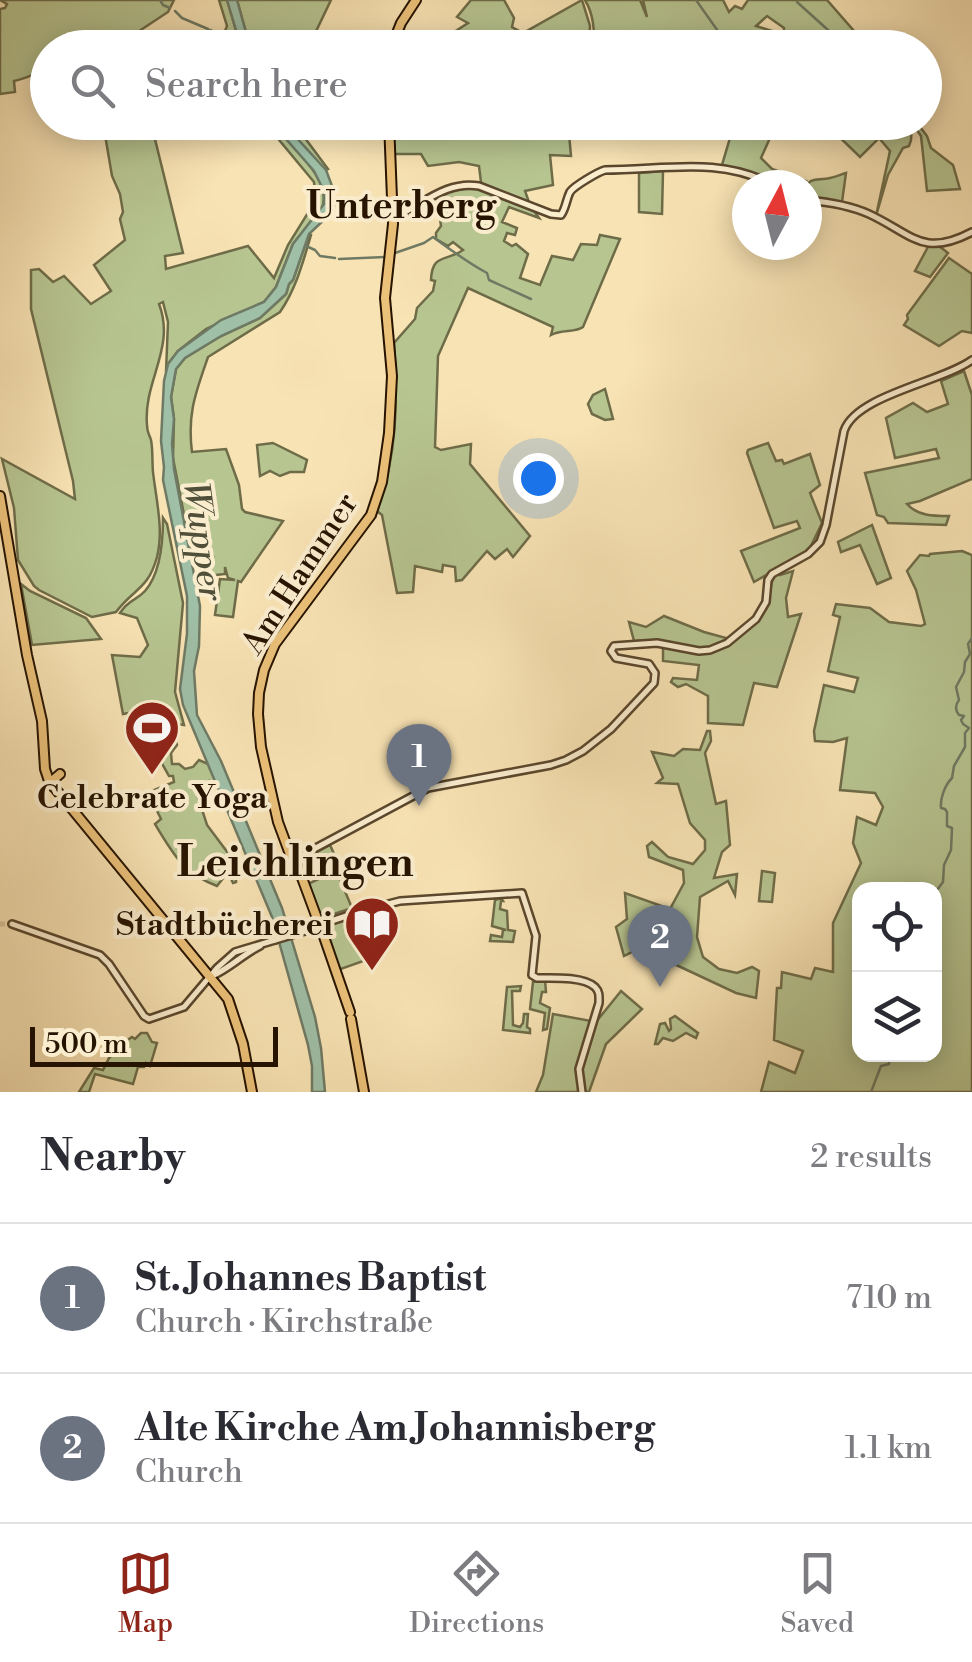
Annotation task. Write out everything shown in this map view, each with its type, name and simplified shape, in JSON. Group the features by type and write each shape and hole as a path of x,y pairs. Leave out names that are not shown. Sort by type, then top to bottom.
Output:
{"main road":[{"path":"398,30 416,0"},
{"path":"390,140 392,218"},
{"name":"Am Hammer","path":"364,1092 350,1016 296,860 278,822 258,714 265,667 283,632 371,516 386,464 392,376 385,290 392,218"},
{"path":"0,496 26,655 42,721 45,769 52,786 228,999 252,1092"},
{"path":"52,786 60,774"}],"street":[{"path":"392,218 425,199 468,184 558,216 565,211 570,192 606,170 718,166 732,170"},
{"path":"822,202 857,210 910,238 930,244 954,242 972,232"},
{"path":"296,860 428,788 542,767 573,757 605,735 654,683 656,672 644,662 616,658 611,653 614,646 657,643 704,651 722,646 756,619 766,602 772,574 820,542 846,424 858,413 898,392 959,369 972,360"},
{"path":"12,924 100,955 147,1018 152,1019 184,1007 234,952 400,901 522,893 536,936 532,974 536,978 566,978 597,989 599,1003 579,1069 582,1092"}],"shaded area":[{"path":"0,0 174,0 168,12 141,30 30,30 30,76 14,81 15,92 0,94 0,9 7,4"},
{"path":"219,0 227,0 236,30 225,30"},
{"path":"227,0 237,0 245,30 236,30"},
{"path":"237,0 331,0 317,30 245,30"},
{"path":"471,0 504,0 514,18 512,27 518,30 457,30 468,23 457,17"},
{"path":"582,0 590,30 528,30"},
{"path":"585,0 640,0 647,17 643,0 723,0 729,12 735,6 742,9 748,0 827,0 853,30 784,30 767,16 756,26 769,30 594,30"},
{"path":"106,140 155,140 183,253 165,256 166,269 248,246 274,278 288,245 316,200 314,182 279,140 287,140 308,164 322,187 324,199 321,210 293,244 276,287 264,302 206,329 178,351 166,372 168,322 163,302 159,304 164,335 147,409 160,525 157,557 145,583 116,612 92,617 39,590 18,560 14,508 2,459 75,499 31,309 31,270 39,269 53,282 64,276 91,304 111,291 94,265 125,240 120,194 112,176"},
{"path":"287,140 299,140 326,170 332,186 330,208 309,234 286,294 260,318 185,358 176,369 171,397 174,469 200,606 194,671 197,715 221,761 282,908 315,1017 325,1092 312,1092 308,1045 272,917 183,705 180,689 187,596 163,480 161,441 168,364 178,351 221,320 264,302 276,287 293,244 324,204 324,191 314,171"},
{"path":"298,140 306,140 328,169"},
{"path":"394,140 570,140 571,156 550,155 553,185 525,191 539,218 509,207 502,222 517,228 515,235 507,233 504,241 516,244 528,254 520,278 540,285 552,256 573,260 581,244 597,245 600,235 620,239 580,329 551,335 553,327 468,288 438,356 435,447 441,450 471,444 470,464 530,536 513,557 507,549 495,559 487,551 462,580 456,581 455,567 443,565 442,572 415,566 413,592 397,593 382,515 377,511 389,470 394,428 394,343 433,291 434,266 463,250 453,242 448,246 436,239 441,226 437,196 458,187 479,188 481,182 479,166 459,162 428,166 421,154 394,154"},
{"path":"729,140 769,140 761,158 775,170 740,170 722,165"},
{"path":"842,140 877,140 860,157"},
{"path":"881,140 911,140 888,175 876,216 890,151"},
{"path":"921,140 928,140 931,148 953,165 960,189 927,191"},
{"path":"663,171 662,214 639,212 639,173"},
{"path":"846,173 842,202 822,199 822,179"},
{"path":"309,234 298,275 280,312 208,357 194,403 192,452 226,449 239,485 242,509 283,521 238,581 233,617 215,615 220,579 235,580 228,578 225,567 225,574 207,576 205,559 214,556 192,556 173,458 171,397 176,369 185,358 221,336 260,318 286,294"},
{"path":"929,245 948,253 930,277 915,271"},
{"path":"949,258 972,274 972,333 962,331 939,346 904,325 907,315"},
{"path":"964,371 972,395 972,479 907,504 921,513 949,516 946,525 888,523 877,515 865,473 939,458 936,449 895,458 886,418 913,403 927,412 948,404 941,381"},
{"path":"605,389 613,419 592,414 588,404 593,395"},
{"path":"273,443 307,460 304,472 280,476 270,471 260,476 257,445"},
{"path":"768,443 776,461 782,460 784,464 810,454 820,485 810,493 822,523 809,550 754,582 741,551 800,528 797,521 774,528 747,453"},
{"path":"163,518 183,603 175,692 184,725 170,723 177,745 171,753 172,764 185,769 199,760 208,764 217,785 213,788 209,781 195,788 207,825 236,866 236,882 228,872 217,886 187,869 155,824 161,819 152,791 174,782 173,776 169,776 151,744 147,729 139,730 140,711 123,714 112,655 140,657 148,645 137,618 120,613 145,591 155,575"},
{"path":"872,525 891,578 877,584 860,545 841,552 838,542"},
{"path":"962,551 972,555 972,1092 761,1092 769,1062 795,1073 803,1051 774,1040 777,988 781,988 782,972 811,979 815,968 833,972 833,923 852,882 852,1062 942,1062 942,882 852,882 861,863 853,843 857,817 876,825 883,807 875,793 840,790 847,738 815,741 814,731 824,685 854,692 858,678 828,671 840,617 833,615 836,604 870,608 889,622 925,624 907,571 920,555"},
{"path":"793,571 786,598 788,617 801,614 777,687 754,683 743,725 708,723 708,696 686,684 678,687 671,682 673,678 697,680 699,665 663,661 663,641 634,641 629,622 646,627 664,616 733,640 762,615 778,572 780,575"},
{"path":"21,584 86,618 101,639 32,645"},
{"path":"707,731 711,741 705,753 716,804 726,801 730,845 722,852 714,878 737,874 735,895 728,881 700,897 697,937 703,957 719,969 737,973 752,967 759,971 756,998 736,993 640,948 624,956 616,927 627,919 625,893 670,909 684,883 683,870 649,857 647,846 652,842 668,857 693,864 705,850 705,840 690,823 678,784 657,783 663,778 652,752 674,756 683,749 700,750"},
{"path":"330,845 352,908 322,918 308,884 323,877 313,854"},
{"path":"762,871 775,873 772,902 759,901"},
{"path":"501,898 500,909 507,911 508,930 515,931 513,942 490,941 491,935 502,937 506,930 492,926 495,900"},
{"path":"356,917 369,959 338,970 327,933 330,925"},
{"path":"545,980 546,992 542,992 540,1003 550,1008 547,1029 543,1030 545,1013 530,1009 533,982"},
{"path":"521,986 520,991 512,991 513,1025 520,1027 524,1014 528,1014 530,1033 503,1030 507,987"},
{"path":"621,991 642,1009 606,1044 589,1092 536,1092 543,1075 553,1014 596,1022"},
{"path":"675,1016 698,1033 696,1038 686,1033 673,1041 663,1038 655,1044 660,1024 665,1023 669,1031 670,1019"},
{"path":"147,1033 157,1043 150,1066 146,1063 138,1067 133,1084 95,1074 89,1092 79,1092 94,1068 103,1070 123,1043"}],"waterway":[{"path":"160,0 170,8"},
{"path":"696,0 717,30"},
{"path":"797,2 828,30"},
{"path":"175,11 208,29"},
{"path":"329,205 346,207"},
{"path":"393,256 433,237 487,273 489,280 531,299"},
{"path":"306,246 320,256 335,258"},
{"path":"339,259 385,257"},
{"path":"942,883 952,828 947,826 947,812 941,804 969,728 957,711 956,687 970,654 968,644 972,638"},
{"path":"871,1092 881,1066 889,1062"}],"tunnel":[{"path":"0,924 12,924"}],"place":[{"name":"Celebrate Yoga","path":"152,777"},
{"name":"St. Johannes Baptist","path":"419,806"},
{"name":"Stadtbücherei","path":"372,973"},
{"name":"Alte Kirche Am Johannisberg","path":"660,987"}],"district":[{"name":"Unterberg","path":"401,205"},
{"name":"Leichlingen","path":"295,861"}],"water label":[{"name":"Wupper","path":"204,541"}]}
